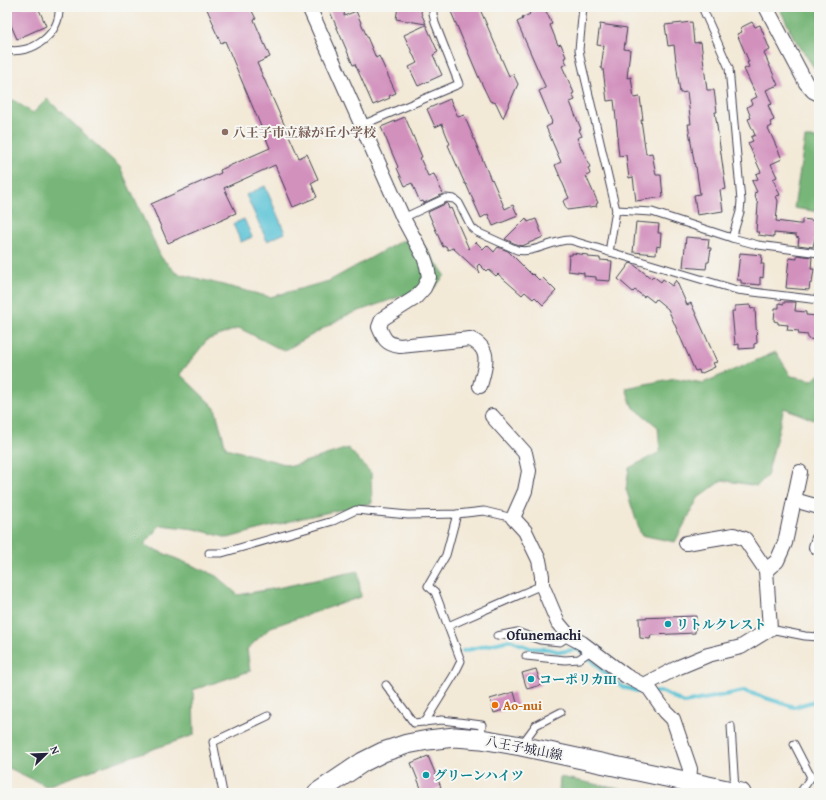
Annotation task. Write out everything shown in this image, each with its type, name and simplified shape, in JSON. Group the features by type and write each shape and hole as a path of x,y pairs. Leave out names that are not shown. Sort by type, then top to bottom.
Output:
{"main road":[{"name":"八王子城山線","path":"317,793 363,762 383,752 408,744 454,737 481,739 521,746 738,792"}],"street":[{"path":"309,7 403,218 424,257 427,266 428,277 424,288 415,298 382,318 379,327 384,337 391,345 400,346 470,339 478,342 483,347 486,355 485,367 480,386"},
{"path":"766,7 806,83 813,91 819,94"},
{"path":"492,416 525,453 529,471 525,490 513,518 525,531 540,560 542,585 558,622 569,636 592,650 626,676 646,686 658,700 665,711 673,719 690,769 689,782"},
{"path":"766,570 777,561 785,543 800,472"},
{"path":"794,500 819,507"},
{"path":"646,686 679,667 708,655 741,647 770,629 766,570 745,539 734,535 686,543"}],"lane":[{"path":"7,50 20,51 47,38 56,26 60,7"},
{"path":"362,125 459,84 435,23 433,7"},
{"path":"583,7 579,50 616,210 609,252"},
{"path":"702,7 729,68 741,201 740,212 732,238"},
{"path":"403,218 446,198 454,199 459,203 472,228 477,232 517,250 530,250 562,240 570,240 737,290 819,300"},
{"path":"616,210 652,212 758,245 819,253"},
{"path":"209,553 222,553 333,521 356,510 408,515 457,514 484,511 513,518"},
{"path":"426,722 454,676 461,661 435,592 428,586 446,554 457,514"},
{"path":"448,626 542,585"},
{"path":"770,629 805,636 819,637"},
{"path":"497,636 517,632 540,640 560,642 569,636"},
{"path":"526,656 565,660 579,659 592,650"},
{"path":"386,685 414,723 442,720 482,725 481,739"},
{"path":"521,746 536,725 561,712"},
{"path":"223,793 213,742 268,716"},
{"path":"731,726 738,792"},
{"path":"794,744 811,777 800,793"}],"green space":[{"path":"779,7 819,7 819,70 815,69 794,38"},
{"path":"7,96 33,113 47,99 120,167 161,257 176,273 270,297 329,281 401,241 420,240 445,275 430,293 404,295 345,316 284,351 239,328 207,340 180,374 215,408 226,448 292,466 348,448 371,473 372,503 302,518 228,538 195,529 160,525 144,545 215,575 238,595 358,571 361,597 271,627 247,649 250,671 193,690 194,735 46,786 7,767"},
{"path":"805,138 819,138 819,212 794,208"},
{"path":"776,352 791,376 813,380 819,374 819,422 784,408 767,476 757,486 722,480 698,498 675,542 641,535 626,489 629,468 660,452 658,427 632,406 626,388 675,378 703,383"},
{"path":"560,777 639,793 559,793"}],"water":[{"path":"265,186 285,233 267,241 246,195"},
{"path":"244,219 252,237 241,242 233,224"}],"building":[{"path":"7,7 38,7 46,26 17,39 7,16"},
{"path":"206,7 250,7 270,57 257,63 299,158 307,154 318,179 311,183 317,197 293,207 275,165 224,188 236,213 168,243 151,204 221,173 220,170 270,148 225,41 221,43"},
{"path":"328,7 345,7 344,16 356,11 376,58 379,56 396,93 389,96 390,98 373,105 355,64 353,65"},
{"path":"398,7 422,7 421,13 426,24 396,19"},
{"path":"449,7 479,7 509,76 513,74 518,84 503,118 496,103 490,101"},
{"path":"542,7 544,12 546,11 552,24 550,25 558,45 561,44 566,57 564,58 567,64 562,66 574,93 572,94 575,100 570,102 581,129 579,130 582,136 577,138 590,167 588,168 590,174 586,176 598,203 596,204 597,206 567,210 563,201 569,198 555,165 561,162 546,127 552,124 552,122 539,91 545,88 545,86 517,22 530,14 529,13"},
{"path":"692,22 694,43 701,42 707,90 714,90 717,112 715,112 726,189 720,190 723,211 697,215 694,195 700,194 688,124 691,124 687,92 680,93 674,45 668,46 665,25"},
{"path":"752,22 755,27 760,25 770,50 764,53 778,85 766,90 772,104 768,105 774,120 770,122 772,126 768,128 782,159 771,164 777,177 773,179 780,195 776,196 778,201 776,221 802,224 802,219 818,221 817,227 819,227 819,239 815,238 813,247 798,245 799,238 796,237 796,235 774,233 774,237 758,235 759,232 756,232 758,205 754,193 757,192 752,181 758,179 756,174 761,172 748,143 753,141 751,137 755,135 748,119 751,118 747,107 752,104 750,100 757,97 744,69 749,67 747,62 749,62 737,34 742,32 740,28"},
{"path":"600,24 627,28 624,49 630,50 627,78 631,77 634,98 640,97 643,120 641,120 646,154 652,153 656,175 661,175 663,197 636,201 633,177 629,178 626,155 619,156 614,100 607,101 603,69 601,68 604,46 597,45"},
{"path":"426,25 438,52 433,55 442,75 418,86 409,67 417,63 404,35"},
{"path":"450,99 458,117 464,115 491,180 492,179 505,209 513,205 518,216 493,226 488,214 481,218 448,145 450,144 442,124 435,127 427,109"},
{"path":"405,117 422,157 420,158 428,176 434,174 443,194 424,203 423,201 420,202 412,183 405,186 381,127"},
{"path":"447,203 449,209 451,208 469,249 476,242 483,249 487,245 494,252 498,247 508,251 532,275 533,274 540,281 543,278 556,291 543,305 535,297 533,299 525,292 522,295 498,274 496,276 488,269 486,271 479,264 477,266 480,273 453,248 448,250 446,246 443,247 428,212"},
{"path":"526,218 528,222 536,219 543,237 522,246 505,239"},
{"path":"636,222 659,224 658,233 661,233 660,247 657,246 656,254 633,252"},
{"path":"686,237 709,239 708,248 711,248 709,262 707,262 706,269 683,267"},
{"path":"572,253 600,258 600,260 612,261 610,281 596,280 596,277 584,276 584,273 568,271 569,255 572,255"},
{"path":"740,253 762,255 761,264 764,264 763,278 760,277 760,285 741,283 741,280 737,280"},
{"path":"797,255 812,257 811,269 814,269 812,283 810,283 809,290 786,288 789,258 797,259"},
{"path":"630,263 651,278 653,276 661,282 663,279 672,286 676,280 687,305 691,303 717,362 713,363 715,367 700,374 699,370 695,371 668,309 656,299 654,302 635,290 633,292 618,279"},
{"path":"784,302 796,302 795,311 806,312 806,315 817,316 816,323 819,324 819,340 808,339 808,335 798,334 799,331 787,330 788,325 778,324 778,322 774,321 775,308 779,308 779,303 784,304"},
{"path":"750,305 751,309 755,308 757,343 754,344 754,348 739,349 739,344 735,345 732,311 735,311 735,306"},
{"name":"リトルクレスト","path":"696,616 695,633 651,635 650,639 640,638 639,618"},
{"name":"コーポリカⅢ","path":"536,669 541,685 527,689 522,673"},
{"path":"514,692 518,706 494,713 490,699"},
{"name":"グリーンハイツ","path":"428,756 441,787 427,793 423,793 411,763"}],"waterway":[{"path":"463,651 510,640 530,648 549,649 560,652 578,649 623,687 646,693"},
{"path":"655,692 663,692 684,703 744,691 794,707 819,700"}],"place":[{"name":"八王子市立緑が丘小学校","path":"225,132"},
{"name":"リトルクレスト","path":"668,624"},
{"name":"コーポリカⅢ","path":"531,679"},
{"name":"Ao-nui","path":"495,705"},
{"name":"グリーンハイツ","path":"426,775"}],"district":[{"name":"Ofunemachi","path":"544,635"}]}
